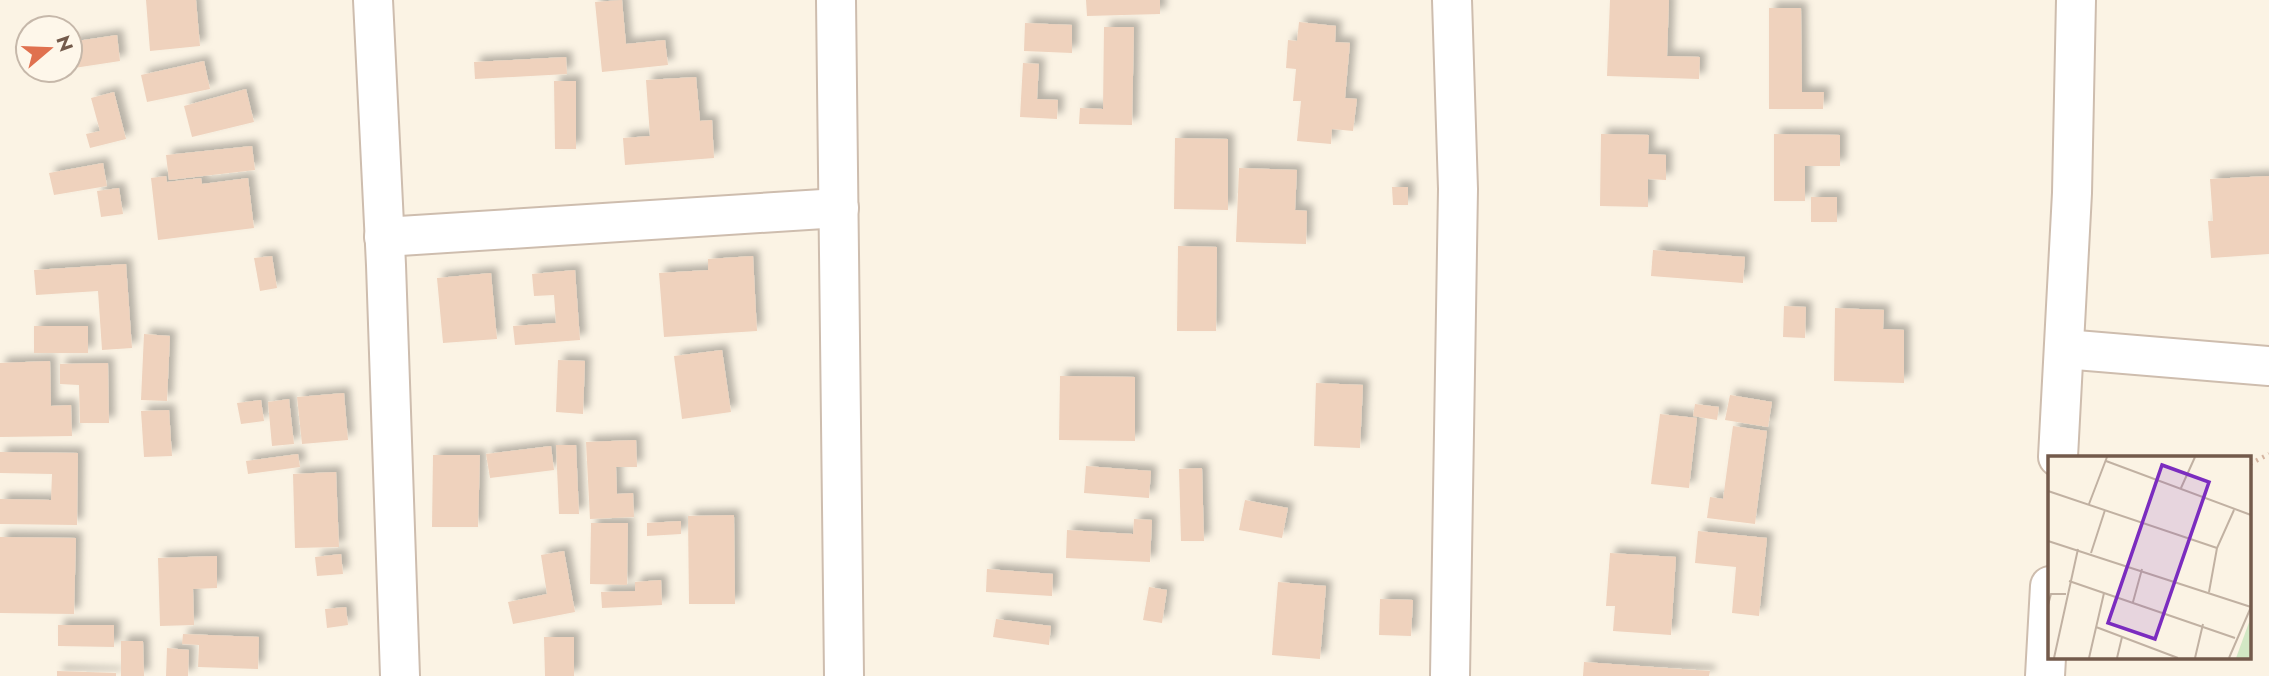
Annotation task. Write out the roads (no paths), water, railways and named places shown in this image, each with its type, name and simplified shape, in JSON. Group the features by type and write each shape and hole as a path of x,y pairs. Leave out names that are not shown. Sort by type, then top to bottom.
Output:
{"street":[{"path":"373,0 400,676"},
{"path":"836,0 844,676"},
{"path":"1450,676 1458,188 1452,0"},
{"path":"2058,456 2072,193 2076,0"},
{"path":"384,237 839,208"},
{"path":"2064,349 2269,366"},
{"path":"2045,676 2048,622"}]}
